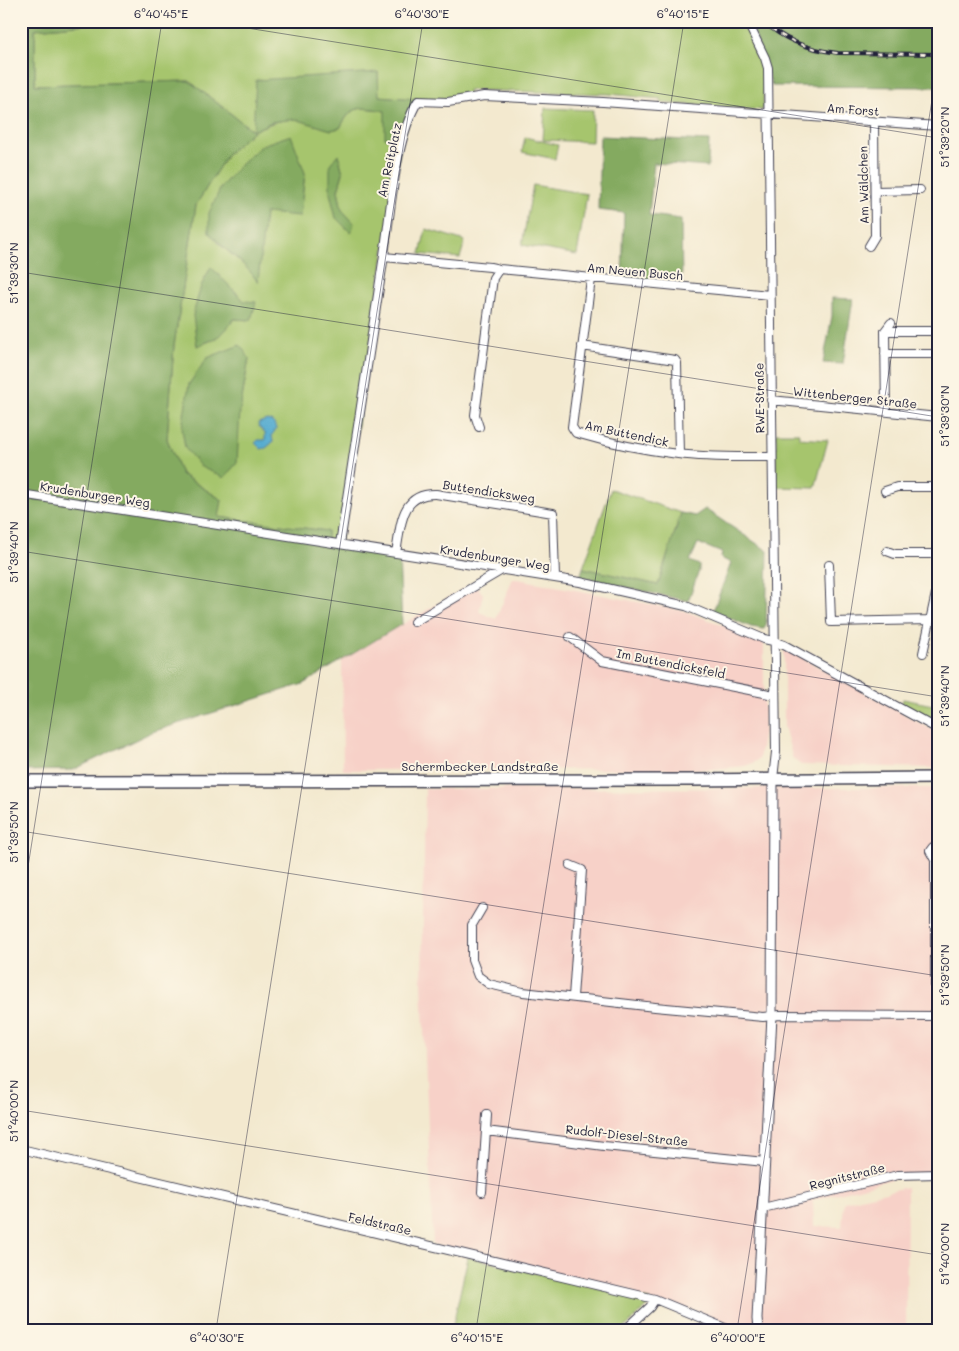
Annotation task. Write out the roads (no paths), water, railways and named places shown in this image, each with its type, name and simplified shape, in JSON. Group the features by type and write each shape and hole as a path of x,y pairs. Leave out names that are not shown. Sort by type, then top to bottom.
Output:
{"main road":[{"name":"Schermbecker Landstraße","path":"21,781 938,778"}],"street":[{"name":"RWE-Straße","path":"747,21 768,68 773,640 776,752 773,778"},
{"name":"Am Reitplatz","path":"340,544 402,144 412,111 418,100 448,102 484,96 768,113"},
{"name":"Am Forst","path":"768,113 778,116 938,126"},
{"name":"Am Wäldchen","path":"869,246 875,236 874,122"},
{"path":"875,190 920,190"},
{"name":"Am Neuen Busch","path":"384,256 490,267 499,270 770,295"},
{"path":"479,427 475,415 493,278 499,270"},
{"name":"Am Buttendick","path":"591,279 573,430 576,433 615,444 679,454 721,457 771,457"},
{"path":"886,411 885,332 891,323"},
{"path":"885,332 938,331"},
{"path":"582,346 675,360 677,363 679,454"},
{"path":"885,354 938,354"},
{"name":"Wittenberger Straße","path":"771,400 938,416"},
{"path":"885,491 897,487 938,487"},
{"name":"Krudenburger Weg","path":"21,494 555,578 686,606 764,639 773,640 938,729"},
{"name":"Buttendicksweg","path":"396,553 406,508 419,496 436,494 553,513 555,578"},
{"path":"887,550 895,554 938,554"},
{"path":"829,565 831,622 930,620"},
{"path":"414,622 502,570"},
{"path":"923,653 938,584"},
{"name":"Im Buttendicksfeld","path":"570,637 602,661 774,695"},
{"path":"758,1330 772,1015 773,778"},
{"path":"482,908 472,925 472,960 475,971 482,980 497,986 514,990 655,1007 763,1017 772,1015 936,1016 936,858 930,851 933,846 938,847"},
{"path":"570,865 582,870 573,997"},
{"path":"482,1192 486,1115"},
{"name":"Rudolf-Diesel-Straße","path":"486,1130 604,1146 765,1162"},
{"name":"Feldstraße","path":"21,1149 655,1299 730,1330"},
{"name":"Regnitstraße","path":"762,1208 898,1175 938,1174"},
{"path":"625,1330 650,1307 655,1299"}],"water":[{"path":"267,420 273,423 276,429 272,435 273,442 266,448 261,449 255,443 258,440 265,440 265,433 258,423"}],"railway":[{"path":"763,21 788,39 828,52 938,54"}]}
